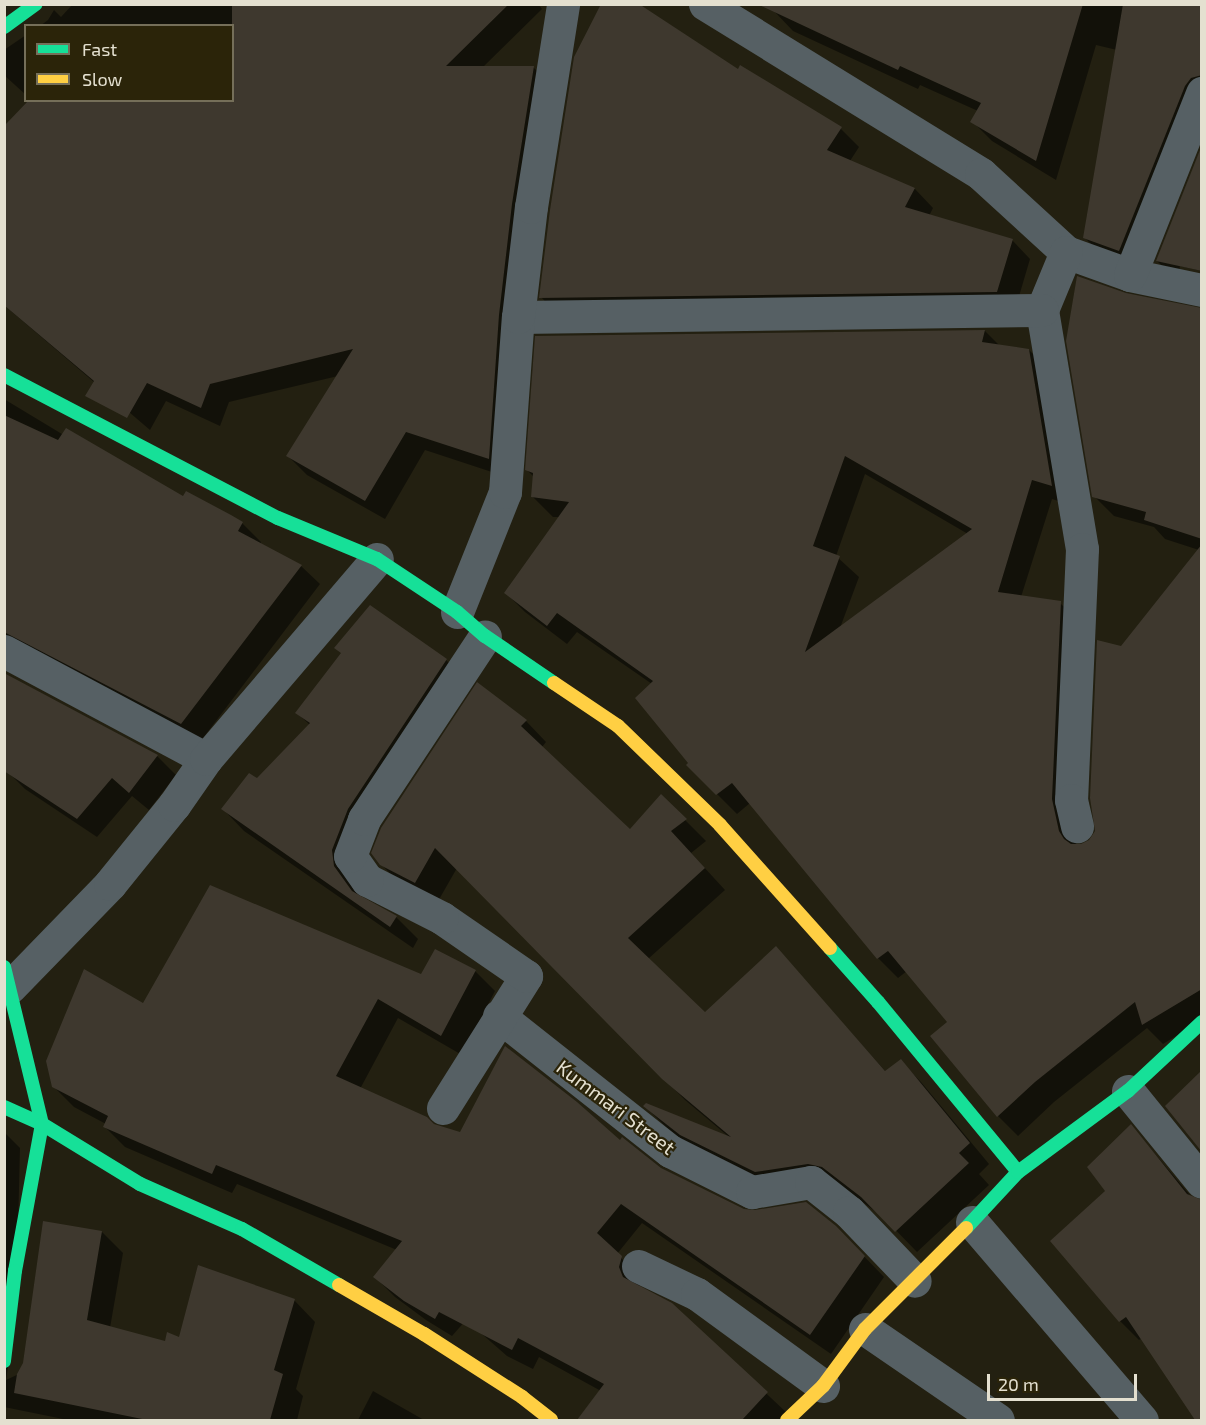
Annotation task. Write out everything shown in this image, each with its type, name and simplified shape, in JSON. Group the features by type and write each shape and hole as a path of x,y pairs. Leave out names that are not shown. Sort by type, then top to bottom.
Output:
{"street":[{"path":"4,27 36,4"},
{"path":"457,612 506,492 518,317 531,207 563,4"},
{"path":"705,4 981,174 1066,252 1131,275 1202,290"},
{"path":"1131,275 1202,93"},
{"path":"1066,252 1042,310 1083,549 1071,801 1077,826"},
{"path":"518,317 1042,310"},
{"path":"4,375 278,518 377,559 457,612 485,636 618,726 720,825 878,1002 1018,1172"},
{"path":"4,1361 15,1271 42,1124 7,977 110,884 174,805 206,759 377,559"},
{"path":"443,1108 526,976 442,918 367,880 350,856 364,819 485,636"},
{"path":"4,651 206,759"},
{"name":"Kummari Street","path":"499,1016 669,1151 752,1192 811,1182 849,1212 915,1281"},
{"path":"787,1420 823,1386 865,1329 915,1281 1018,1172 1128,1091 1202,1022"},
{"path":"1128,1091 1202,1182"},
{"path":"4,1107 42,1124 140,1184 242,1229 404,1322 522,1397 551,1420"},
{"path":"972,1222 1142,1420"},
{"path":"638,1266 697,1294 823,1386"},
{"path":"865,1329 998,1420"}],"building":[{"path":"232,4 509,4 446,66 534,66 512,204 499,315 489,459 406,432 365,501 286,456 353,349 210,384 201,408 147,383 127,418 85,396 94,381 5,306 5,125 27,102 234,102 234,24 232,24"},
{"path":"601,4 639,4 738,69 740,65 842,127 827,150 915,188 905,207 1013,239 997,292 539,298 574,57"},
{"path":"757,4 1083,4 1036,161 970,122 981,103 900,66 898,70"},
{"path":"1123,4 1202,4 1202,75 1191,78 1185,86 1119,251 1083,238"},
{"path":"1202,145 1202,271 1156,261"},
{"path":"1077,276 1126,293 1202,308 1202,539 1144,520 1146,512 1092,497 1066,341"},
{"path":"985,330 982,342 1029,349 1052,486 1032,480 998,592 1061,601 1052,799 1059,831 1071,844 1081,844 1089,840 1095,831 1090,798 1097,640 1121,646 1202,544 1202,989 1142,1025 1135,1002 1035,1082 997,1117 930,1036 947,1022 888,951 877,959 732,783 716,795 686,765 688,763 635,698 653,681 557,613 547,626 504,593 569,502 531,497 533,473 525,470 535,336","holes":["845,456 972,529 805,652 840,556 813,546"]},
{"path":"4,415 58,440 66,428 183,496 186,491 231,515 243,522 238,531 302,565 181,724 4,632"},
{"path":"370,605 447,659 348,809 332,850 334,866 352,891 397,916 390,927 221,809 249,773 257,778 310,723 295,713 341,653 334,648"},
{"path":"4,673 158,755 129,793 112,778 77,819 4,771"},
{"path":"477,682 527,720 521,726 630,829 661,794 687,819 671,831 705,868 628,938 705,1012 776,946 885,1071 901,1059 970,1143 959,1153 969,1163 895,1232 861,1197 822,1167 808,1164 755,1172 680,1135 643,1106 646,1103 731,1137 662,1079 435,848 415,883 380,865 371,853 381,828"},
{"path":"210,885 421,974 435,949 476,970 441,1036 378,999 336,1076 427,1117 434,1124 460,1132 505,1046 577,1102 620,1140 622,1137 661,1168 744,1209 755,1210 806,1202 836,1226 865,1256 810,1335 621,1204 597,1233 622,1256 619,1267 623,1277 672,1303 768,1392 742,1420 577,1420 604,1384 518,1338 512,1350 439,1312 435,1319 404,1301 373,1277 402,1241 216,1165 212,1174 103,1127 108,1116 52,1087 46,1061 84,969 143,1003"},
{"path":"1202,1070 1202,1152 1165,1106"},
{"path":"1131,1124 1187,1194 1202,1200 1202,1420 1195,1420 1126,1317 1119,1322 1050,1241 1105,1191 1087,1167"},
{"path":"43,1221 102,1231 87,1320 165,1341 167,1332 179,1337 198,1265 295,1299 274,1370 283,1374 270,1420 147,1420 14,1393 17,1374 23,1363"}],"traffic: fast":[{"path":"4,27 36,4"},
{"path":"4,375 278,518 377,559 457,612 485,636 554,683"},
{"path":"830,948 878,1002 1018,1172"},
{"path":"4,967 42,1124 15,1271 4,1361"},
{"path":"966,1228 1018,1172 1128,1091 1202,1022"},
{"path":"4,1107 42,1124 140,1184 242,1229 339,1285"}],"traffic: slow":[{"path":"554,683 618,726 720,825 830,948"},
{"path":"787,1420 823,1386 865,1329 966,1228"},
{"path":"339,1285 424,1334 522,1397 551,1420"}]}
